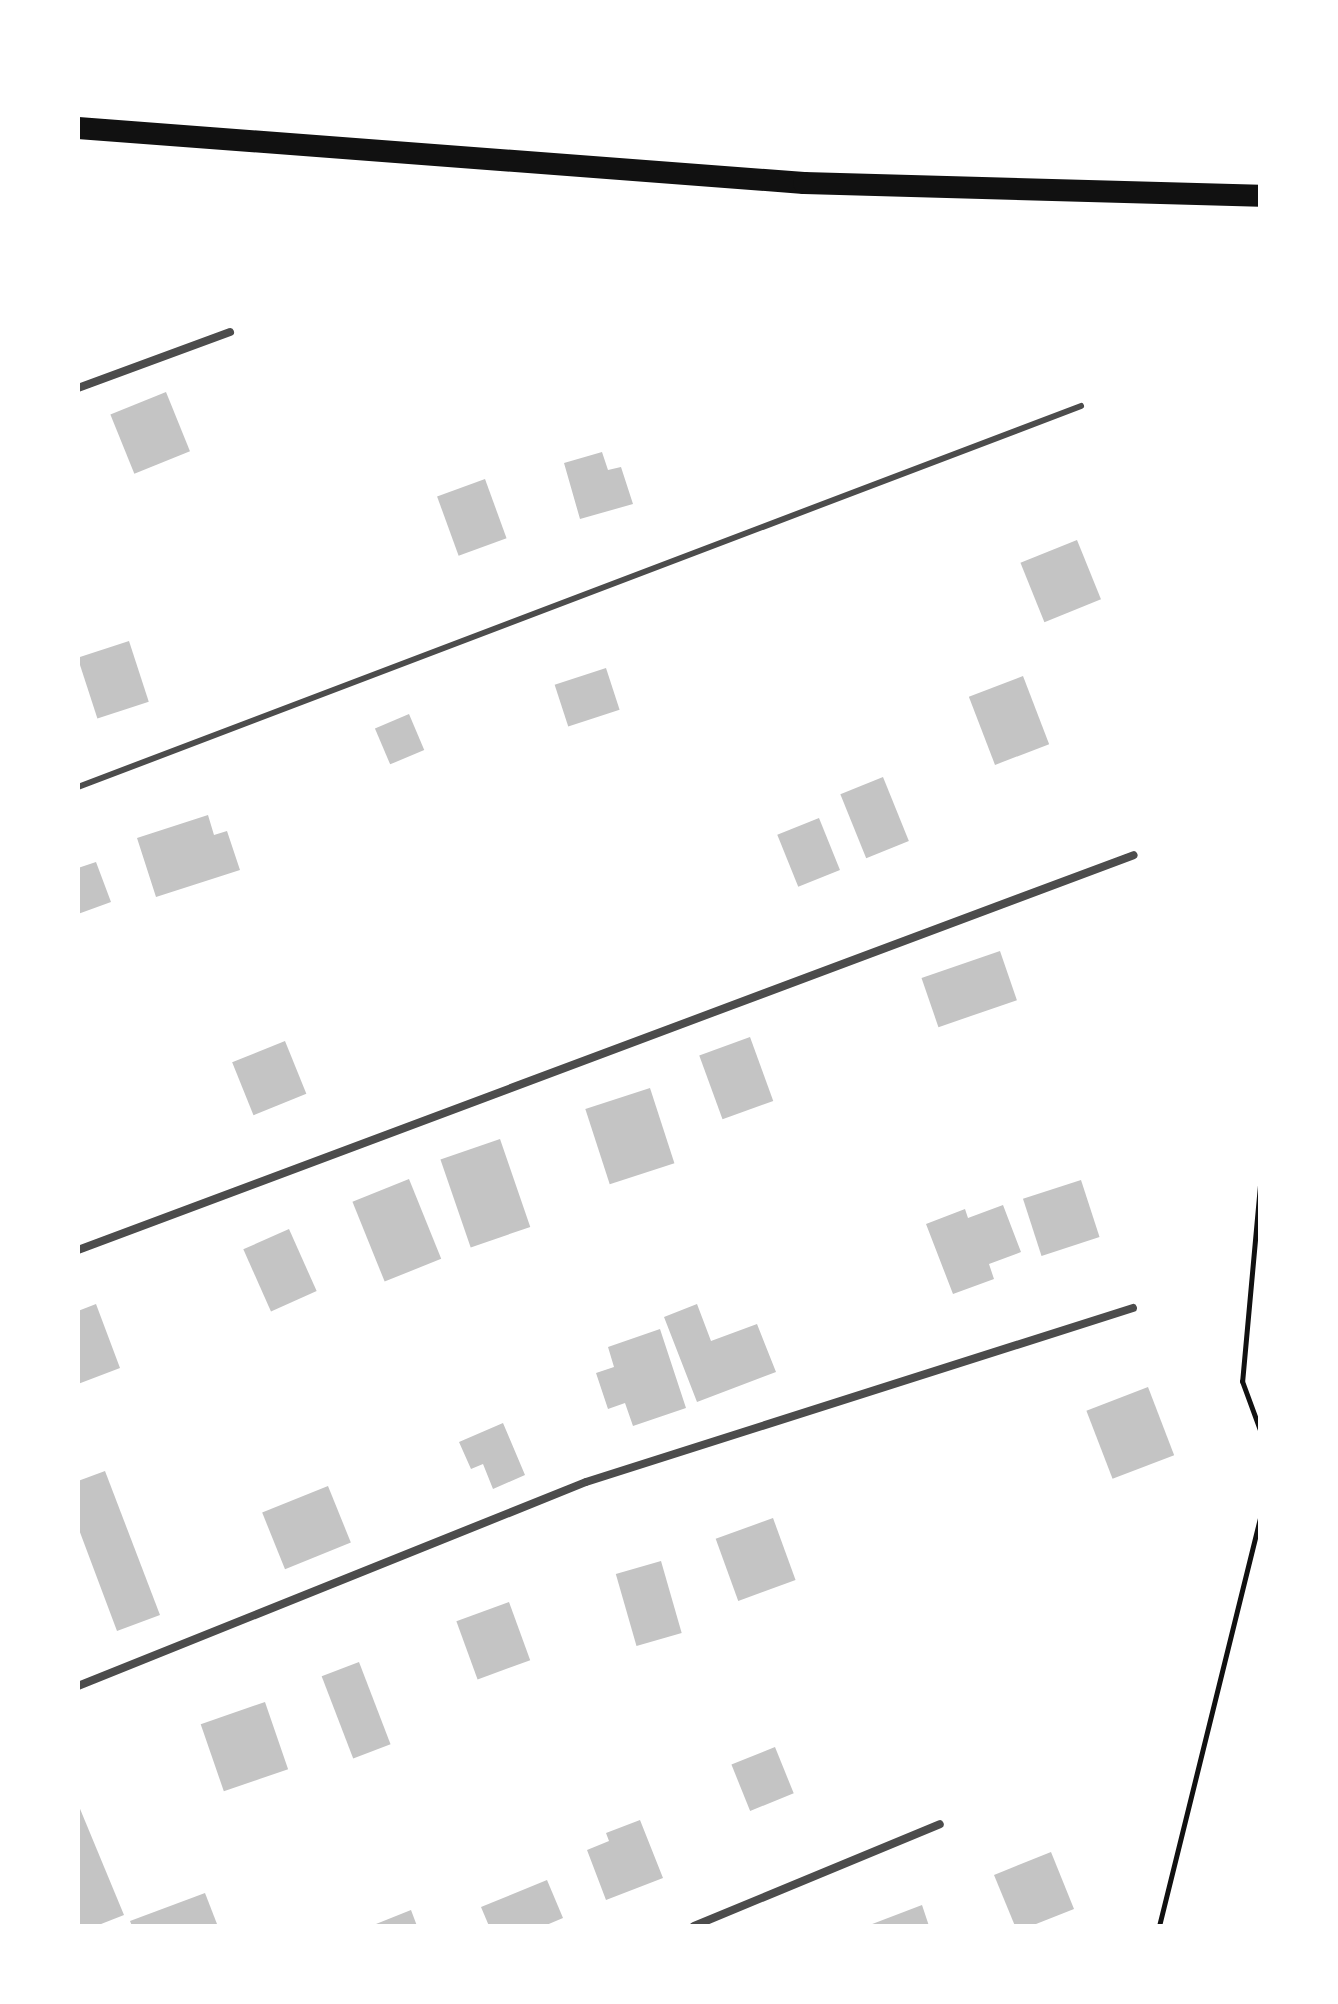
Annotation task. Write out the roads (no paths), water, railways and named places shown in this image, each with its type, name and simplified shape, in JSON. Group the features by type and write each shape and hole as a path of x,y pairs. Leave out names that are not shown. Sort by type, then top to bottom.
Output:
{"highway":[{"path":"78,128 804,183 1260,196"}],"street":[{"path":"78,388 230,332"},
{"path":"78,1250 1134,855"},
{"path":"78,1686 586,1482 1133,1308"},
{"path":"694,1926 940,1824"}],"lane":[{"path":"78,787 1081,406"}]}
